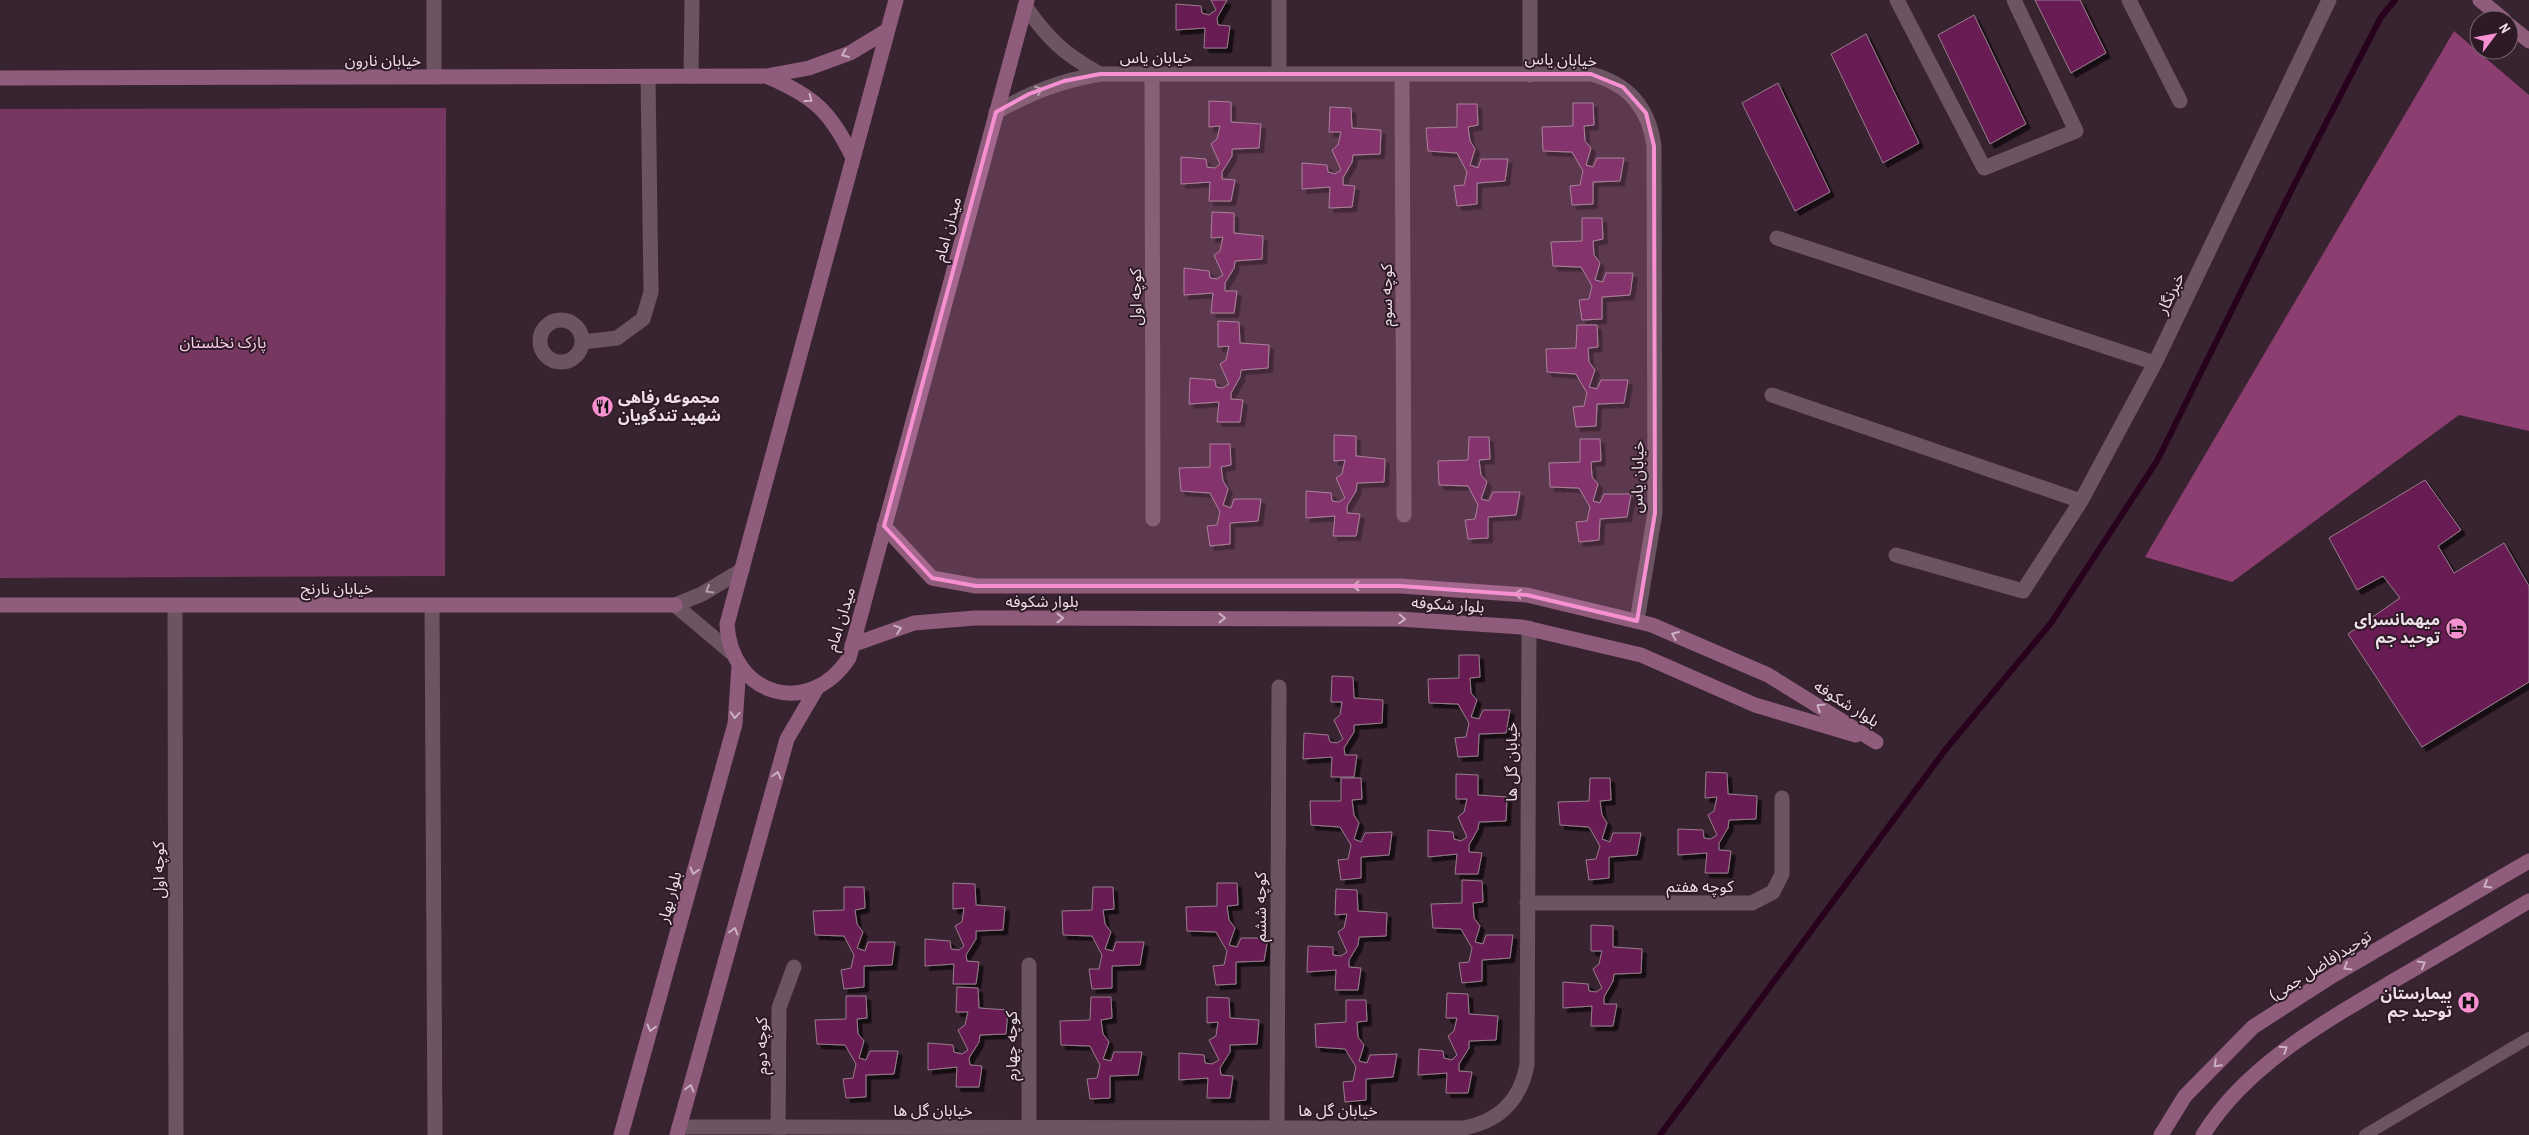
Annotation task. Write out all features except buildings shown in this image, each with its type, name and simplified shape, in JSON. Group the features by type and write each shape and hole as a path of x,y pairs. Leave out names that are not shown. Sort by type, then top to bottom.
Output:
{"street":[{"path":"434,0 434,77"},
{"path":"691,76 692,0"},
{"path":"735,660 727,624 896,0"},
{"path":"1279,0 1279,70"},
{"path":"1530,0 1530,75"},
{"path":"1897,0 1984,168 2076,131 2014,0"},
{"path":"2129,0 2180,101"},
{"name":"خبرنگار","path":"1896,555 2023,591 2081,501 2156,363 2329,0"},
{"path":"2480,0 2492,10"},
{"path":"1026,3 1051,40 1071,57 1100,74"},
{"name":"میدان امام","path":"735,660 748,677 774,691 789,693 817,688 840,670 849,658 1026,3"},
{"path":"766,76 818,65 850,52 888,30"},
{"path":"2519,32 2529,41"},
{"name":"خیابان یاس","path":"996,112 1029,94 1064,81 1100,74 1279,70 1402,74 1591,74 1608,78 1623,87 1636,98 1646,113 1652,129 1654,156 1655,513 1637,621"},
{"name":"کوچه اول","path":"1152,74 1153,519"},
{"name":"کوچه سوم","path":"1402,74 1404,515"},
{"path":"582,342 617,338 644,320 651,292 648,76"},
{"path":"766,76 795,88 820,106 840,130 853,158"},
{"name":"خیابان نارون","path":"0,78 766,76"},
{"path":"1777,238 2156,363"},
{"path":"1772,395 2081,501"},
{"name":"بلوار شکوفه","path":"852,645 914,623 974,618 1399,619 1529,628 1641,655 1755,705 1876,742 1768,675 1652,625 1527,595 1400,586 976,586 932,578 884,526"},
{"path":"735,660 675,605 702,594 742,570"},
{"name":"کوچه اول","path":"175,605 176,1135"},
{"path":"432,605 435,1135"},
{"name":"خیابان نارنج","path":"0,606 675,605"},
{"name":"خیابان گل ها","path":"678,1131 1277,1131 1464,1128 1480,1125 1494,1118 1508,1108 1517,1095 1524,1080 1527,1064 1529,628"},
{"name":"بلوار بهار","path":"621,1135 735,724 735,660"},
{"name":"کوچه ششم","path":"1277,1131 1279,687"},
{"path":"678,1131 787,739 817,688"},
{"name":"کوچه هفتم","path":"1527,903 1752,903 1773,892 1782,874 1782,798"},
{"name":"توحید(فاضل جمی)","path":"2161,1135 2186,1096 2253,1027 2332,976 2529,860"},
{"path":"2203,1135 2213,1118 2275,1055 2350,1006 2529,902"},
{"name":"کوچه چهارم","path":"1028,1131 1029,965"},
{"name":"کوچه دوم","path":"778,1131 778,1008 794,967"}],"lane":[{"path":"2365,1135 2529,1038"}],"highlighted area":[{"path":"1100,74 1591,74 1623,87 1646,113 1654,146 1655,513 1637,621 1527,595 1400,586 976,586 932,578 884,526 996,112 1029,94 1064,81"}],"green space":[{"name":"پارک نخلستان","path":"446,108 445,576 0,578 0,109"}],"shaded area":[{"path":"2454,31 2469,44 2469,60 2488,60 2529,95 2529,431 2459,415 2232,582 2145,557"}],"waterway":[{"path":"1660,1135 1946,749 2051,623 2157,461 2295,183 2381,17 2395,0"}],"place":[{"name":"مجموعه رفاهی شهید تندگویان","path":"602,406"},
{"name":"میهمانسرای توحید جم","path":"2456,628"},
{"name":"بیمارستان توحید جم","path":"2468,1002"}]}
